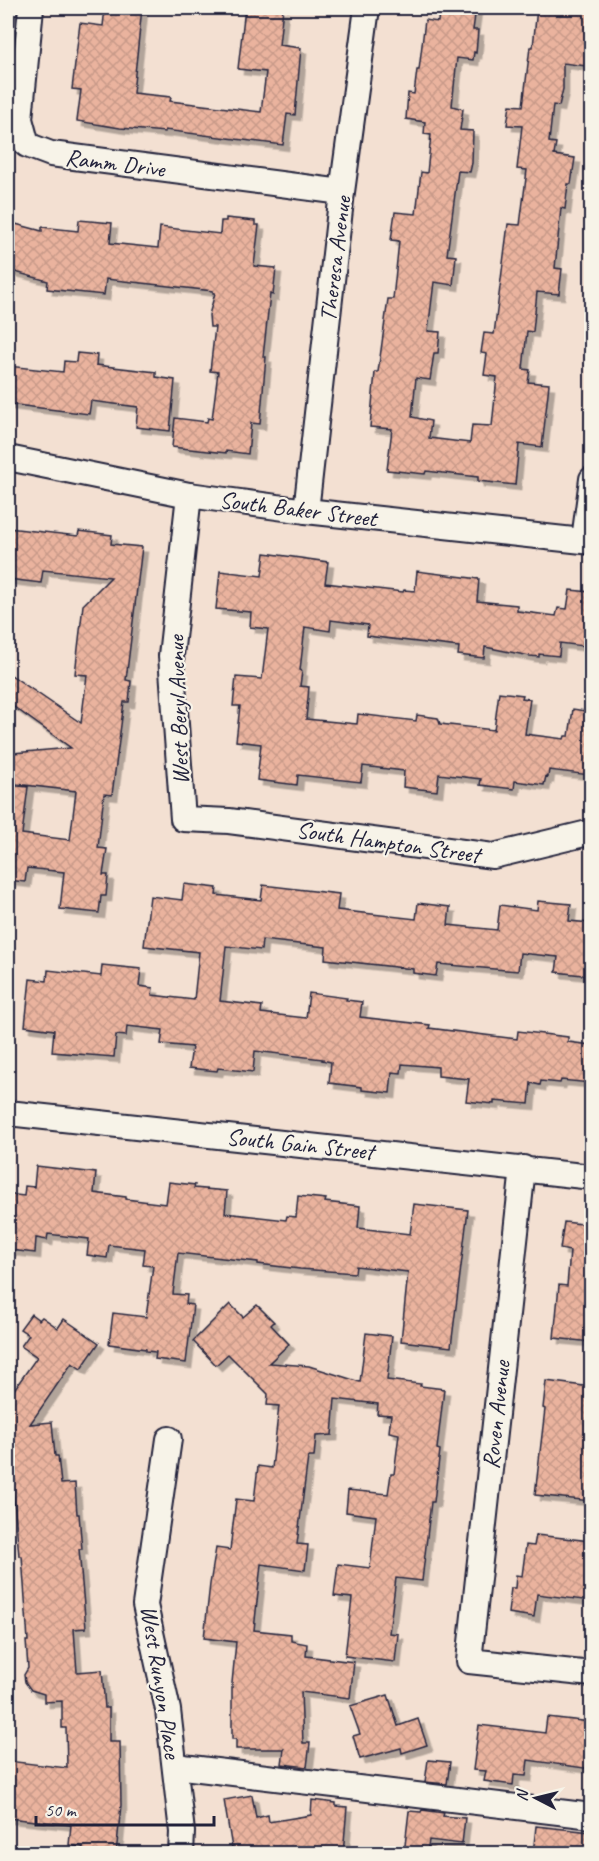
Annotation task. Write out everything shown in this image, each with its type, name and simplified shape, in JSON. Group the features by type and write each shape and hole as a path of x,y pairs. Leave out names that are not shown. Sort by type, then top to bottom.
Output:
{"street":[{"name":"Ramm Drive","path":"31,8 20,118 27,145 51,154 342,192"},
{"name":"Theresa Avenue","path":"306,511 342,192 367,8"},
{"name":"South Baker Street","path":"8,458 189,495 306,511 588,541"},
{"path":"588,541 591,479"},
{"name":"West Beryl Avenue","path":"183,819 171,656 189,495"},
{"name":"South Hampton Street","path":"183,819 229,821 493,856 591,832"},
{"name":"South Gain Street","path":"8,1113 591,1177"},
{"name":"Roven Avenue","path":"523,1168 469,1661 591,1674"},
{"name":"West Runyon Place","path":"169,1439 146,1605 168,1710 182,1832 181,1854"},
{"path":"175,1766 591,1816"}],"building":[{"path":"105,8 142,8 133,93 171,97 170,101 261,112 266,72 238,69 245,8 283,8 279,45 301,48 295,115 287,114 283,145 165,130 165,132 120,128 77,121 81,90 72,89 80,23 103,26"},
{"path":"439,8 476,8 473,30 478,30 476,53 474,52 473,60 457,58 452,106 463,109 460,130 473,131 472,163 470,172 458,171 447,255 456,256 453,285 434,282 428,331 440,332 438,353 434,353 430,380 416,378 412,417 431,421 429,438 470,443 472,425 492,426 497,377 484,375 487,354 481,353 484,333 494,334 508,224 520,225 527,170 517,169 522,126 507,125 510,105 523,106 537,8 590,8 586,66 563,63 563,89 559,106 553,105 549,142 556,143 554,155 575,158 571,184 568,184 565,209 561,208 555,268 562,269 559,294 537,292 533,332 527,331 523,369 530,370 528,382 549,384 542,447 519,444 515,485 478,481 478,477 426,471 425,474 387,470 392,429 370,427 375,372 378,372 388,299 393,299 399,241 391,240 395,212 416,214 421,172 427,173 431,135 424,134 425,122 406,119 408,93 414,94 425,20 438,22"},
{"path":"226,218 255,221 255,225 259,225 254,266 276,268 273,295 270,294 263,357 266,357 260,424 251,423 248,454 172,447 175,418 207,422 208,418 212,419 218,372 210,371 215,327 210,327 209,315 215,293 213,291 106,279 104,295 47,289 48,281 8,270 8,222 42,231 42,227 78,231 79,220 112,223 110,243 158,248 160,227 220,234 221,221 226,221"},
{"path":"77,353 97,355 96,365 156,372 156,377 175,380 170,431 136,427 138,407 91,401 89,414 8,404 8,366 63,372 64,361 76,362"},
{"path":"8,528 78,536 79,531 112,535 111,544 142,547 126,680 131,681 129,702 124,702 112,795 104,794 98,848 107,849 103,875 108,875 106,896 101,896 99,913 60,909 64,872 27,868 25,882 8,880 8,785 28,787 22,834 70,840 76,791 16,784 13,753 71,748 10,704 8,673 81,723 87,675 75,674 83,605 111,577 43,570 41,583 8,579"},
{"path":"265,553 328,562 325,583 403,592 404,590 415,591 417,571 479,579 477,601 517,605 517,611 556,616 558,608 567,609 570,590 591,592 591,618 587,617 583,646 560,643 559,656 539,654 539,657 530,656 485,647 484,658 458,655 459,647 367,636 368,625 331,620 330,631 305,627 300,670 302,671 300,686 309,687 306,719 357,724 358,714 416,721 417,715 438,718 440,724 494,730 499,692 523,695 522,698 530,699 525,734 564,739 565,736 569,736 573,709 591,712 590,775 549,770 544,785 515,781 514,789 480,785 481,779 439,774 437,791 403,787 404,771 363,766 361,782 298,775 297,785 257,780 261,744 236,741 240,706 233,706 236,677 262,679 268,629 250,627 251,612 216,609 220,571 262,576"},
{"path":"184,884 217,888 216,895 261,900 263,885 339,894 337,910 416,919 418,903 450,907 448,925 497,930 500,905 537,910 538,901 571,904 569,921 591,923 591,976 556,972 558,957 520,953 518,971 438,964 436,976 413,973 413,969 325,959 326,947 262,940 261,950 226,946 220,1001 262,1006 261,1013 306,1018 309,993 362,1002 360,1017 517,1039 518,1031 568,1037 568,1042 591,1045 591,1083 561,1080 560,1083 541,1081 540,1085 531,1083 529,1104 494,1101 494,1104 466,1101 469,1079 438,1076 438,1067 402,1064 401,1073 392,1072 390,1093 362,1090 362,1087 329,1083 331,1062 323,1059 255,1051 253,1072 218,1068 217,1071 189,1068 192,1047 161,1044 163,1030 127,1026 126,1036 116,1035 114,1057 52,1052 54,1030 25,1026 30,979 47,981 48,970 101,976 102,965 141,969 139,986 153,988 152,995 194,1000 199,952 144,946 150,896 182,900"},
{"path":"36,1166 96,1173 94,1193 126,1197 126,1199 166,1204 169,1182 195,1185 194,1188 227,1191 225,1213 286,1220 287,1216 296,1217 298,1196 326,1199 325,1202 360,1206 358,1228 410,1234 414,1204 468,1210 451,1347 401,1341 408,1272 356,1266 355,1273 300,1269 178,1253 173,1294 187,1295 186,1304 193,1305 186,1363 155,1359 156,1352 146,1351 146,1349 109,1344 113,1313 146,1317 153,1266 143,1265 145,1249 109,1245 107,1258 87,1255 89,1239 48,1234 47,1240 36,1238 35,1253 10,1250 8,1194 24,1196 25,1186 34,1187"},
{"path":"564,1222 591,1225 591,1342 554,1338 559,1285 567,1286 570,1251 560,1249"},
{"path":"230,1304 243,1317 257,1305 274,1322 271,1325 289,1344 269,1363 309,1366 360,1382 366,1333 392,1336 387,1380 444,1389 437,1449 440,1450 434,1502 431,1502 422,1581 396,1578 389,1633 398,1634 395,1662 345,1656 352,1598 334,1596 338,1564 370,1568 376,1516 346,1512 348,1490 388,1494 391,1474 394,1474 399,1434 389,1432 391,1415 377,1414 378,1404 335,1399 332,1435 316,1436 314,1457 308,1457 297,1544 308,1545 305,1570 261,1564 254,1630 291,1634 291,1641 307,1644 306,1656 354,1662 350,1698 301,1692 303,1743 310,1743 307,1767 282,1764 284,1749 236,1749 236,1739 232,1739 232,1683 236,1642 204,1638 216,1548 230,1550 236,1499 254,1501 258,1466 272,1468 279,1406 267,1405 268,1394 228,1354 216,1365 193,1341"},
{"path":"31,1314 39,1320 42,1317 58,1328 64,1319 99,1343 81,1369 72,1363 30,1424 52,1422 55,1456 58,1456 61,1484 75,1483 82,1549 79,1549 86,1628 74,1629 77,1672 102,1670 105,1708 109,1708 109,1742 120,1742 121,1805 116,1854 82,1854 83,1847 69,1845 71,1825 8,1818 8,1761 67,1768 66,1728 62,1728 62,1701 44,1702 44,1694 31,1690 25,1682 24,1675 28,1668 26,1641 28,1641 22,1556 19,1556 12,1477 9,1478 8,1398 37,1357 21,1346 29,1335 20,1329"},
{"path":"546,1381 591,1387 591,1501 535,1495"},
{"path":"536,1535 591,1541 591,1601 537,1594 534,1617 508,1613 511,1588 515,1588 516,1575 522,1576 526,1545 534,1546"},
{"path":"388,1695 398,1726 418,1719 427,1745 402,1753 401,1748 360,1759 353,1736 360,1734 350,1706"},
{"path":"547,1717 591,1722 591,1769 528,1760 526,1776 514,1775 513,1785 484,1781 486,1771 473,1770 479,1725 545,1733"},
{"path":"428,1760 450,1762 447,1784 425,1782"},
{"path":"252,1795 256,1818 268,1815 269,1822 311,1815 312,1800 347,1807 343,1854 233,1854 224,1800"},
{"path":"422,1810 444,1813 443,1816 465,1818 462,1844 429,1840 427,1854 404,1854 409,1811 421,1812"},
{"path":"536,1826 591,1832 589,1854 533,1854"}]}
